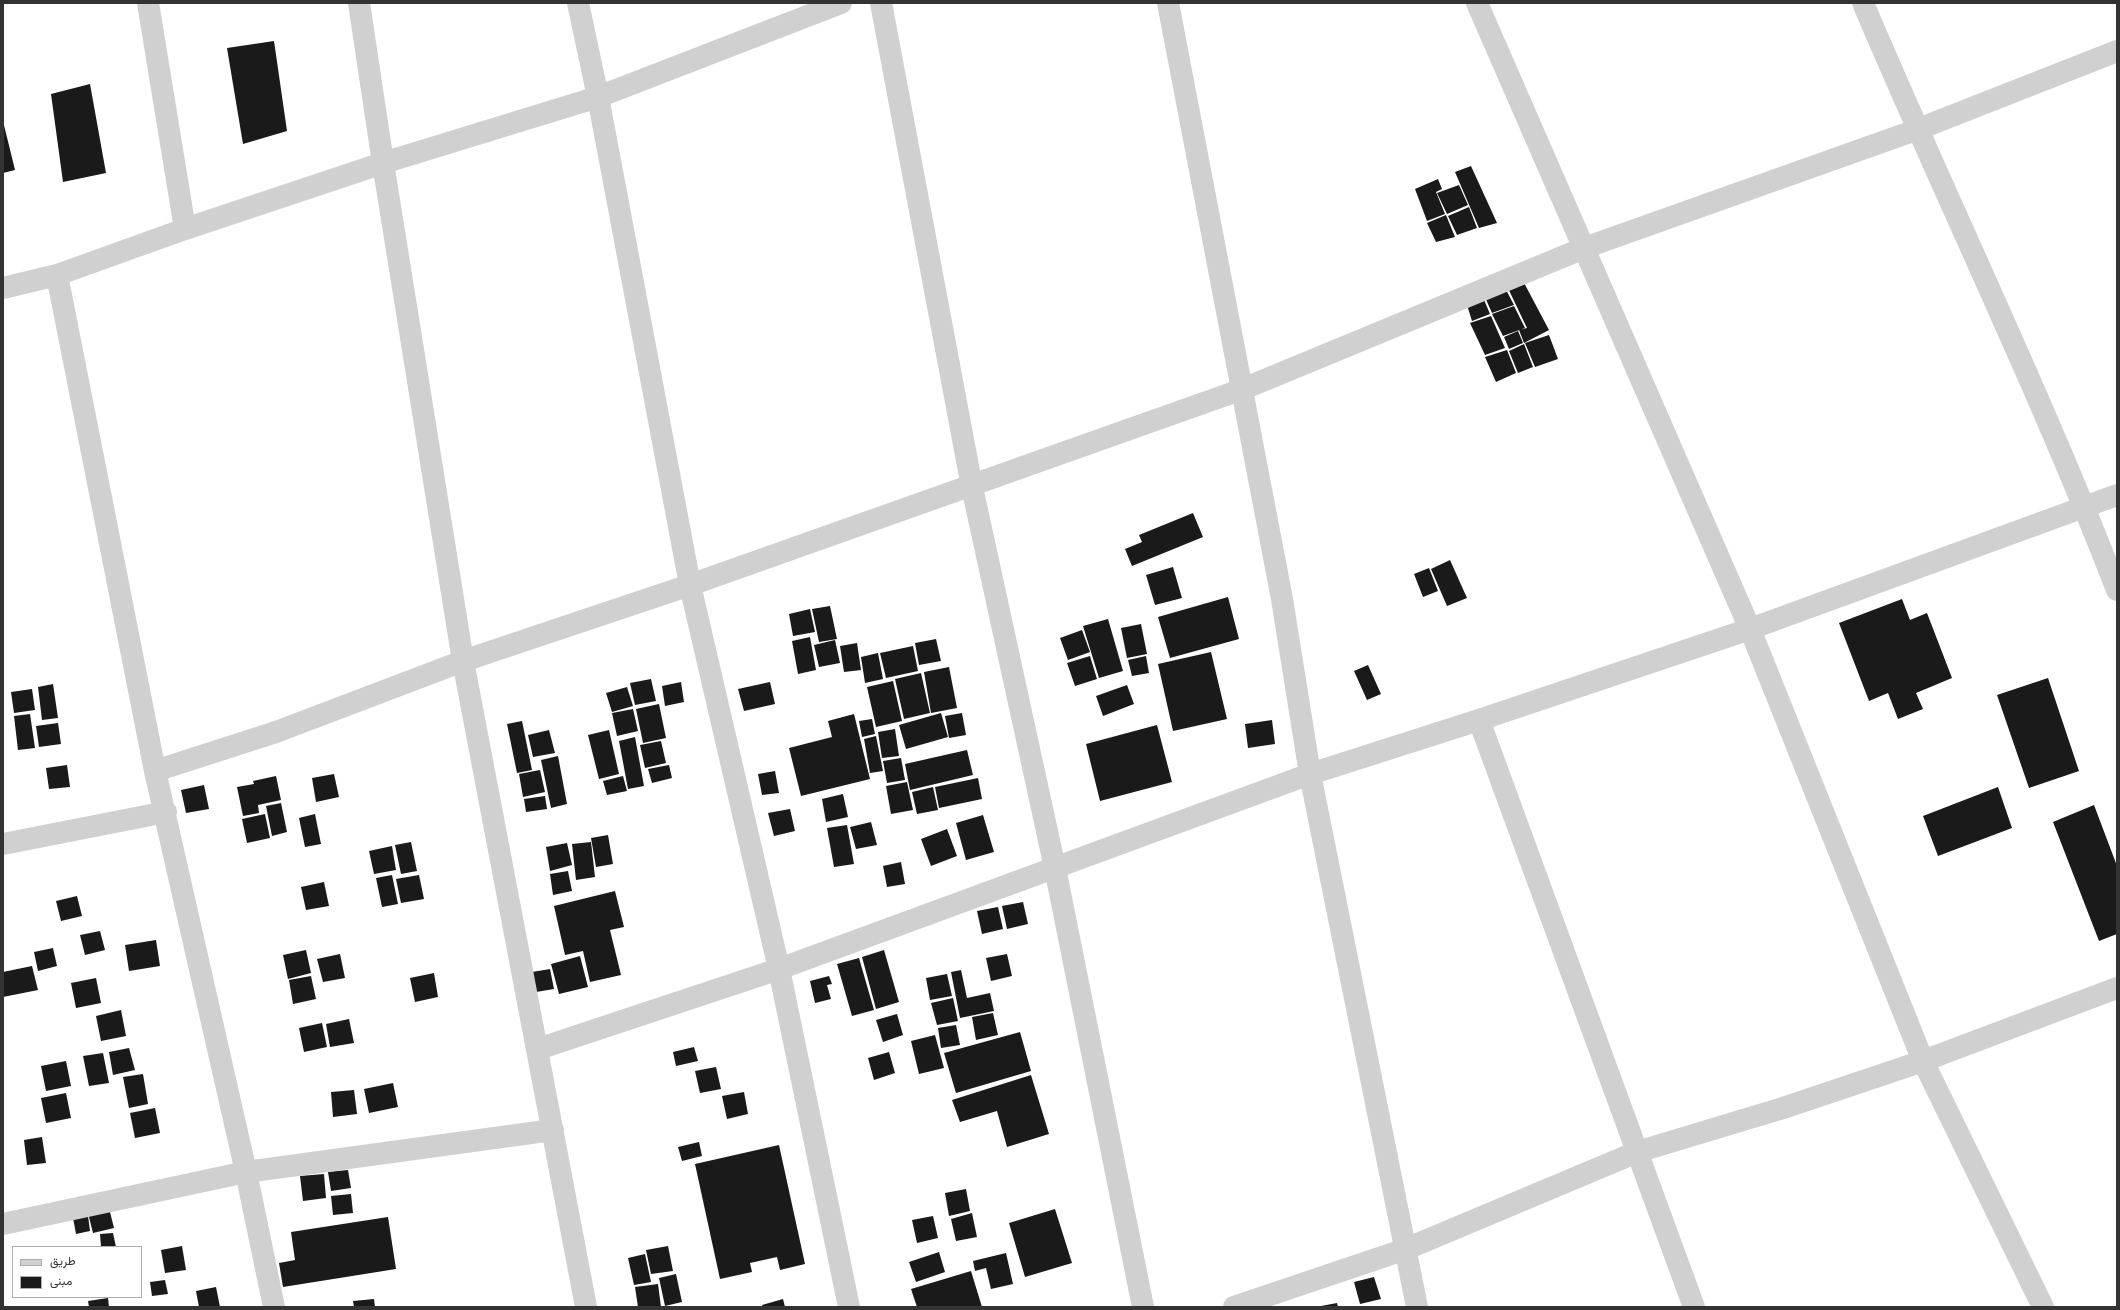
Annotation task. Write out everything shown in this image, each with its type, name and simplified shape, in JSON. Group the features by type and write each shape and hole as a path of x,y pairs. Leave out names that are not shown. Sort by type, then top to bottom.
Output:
{"street":[{"path":"148,3 184,229"},
{"path":"359,3 383,163 463,661 586,1307"},
{"path":"578,3 598,97 690,585 779,969 849,1307"},
{"path":"3,288 57,275 184,229 383,163 598,97 841,3"},
{"path":"881,3 972,487 1055,868 1143,1307"},
{"path":"1168,3 1282,599 1310,774 1417,1307"},
{"path":"1477,3 1750,629 1923,1061 2043,1307"},
{"path":"1864,3 1916,130 2084,506 2117,590"},
{"path":"155,771 276,732 463,661 690,585 972,487 1243,389 1584,248 1916,130 2117,51"},
{"path":"57,275 155,771 166,812 246,1172 274,1307"},
{"path":"538,1049 779,969 1310,774 1479,720 1750,629 2117,495"},
{"path":"1479,720 1694,1307"},
{"path":"3,844 166,812"},
{"path":"1234,1307 1406,1248 1637,1152 1783,1108 1923,1061 2117,988"},
{"path":"3,1224 246,1172 553,1130"}],"building":[{"path":"274,41 287,131 243,144 227,48"},
{"path":"90,84 106,173 63,182 51,94"},
{"path":"3,121 15,170 3,173"},
{"path":"1471,166 1497,223 1479,228 1455,172"},
{"path":"1438,179 1442,189 1436,192 1445,214 1427,221 1415,189"},
{"path":"1459,185 1468,205 1447,214 1437,193"},
{"path":"1469,207 1477,228 1457,235 1448,216"},
{"path":"1446,215 1455,237 1436,242 1427,223"},
{"path":"1522,279 1549,330 1524,343 1519,330 1527,328 1506,284"},
{"path":"1504,286 1514,305 1492,313 1484,295"},
{"path":"1482,295 1490,314 1472,321 1466,302"},
{"path":"1514,306 1525,328 1503,336 1492,314"},
{"path":"1491,316 1505,348 1485,355 1470,323"},
{"path":"1518,331 1523,343 1509,349 1504,337"},
{"path":"1549,335 1558,359 1535,367 1525,343"},
{"path":"1524,344 1533,367 1518,373 1509,351"},
{"path":"1507,350 1516,373 1496,382 1485,357"},
{"path":"1193,513 1203,537 1132,566 1125,549 1142,542 1139,535"},
{"path":"1450,560 1467,598 1447,606 1431,569"},
{"path":"1173,567 1182,598 1155,605 1146,575"},
{"path":"1429,568 1438,591 1423,597 1414,574"},
{"path":"1228,597 1239,639 1170,658 1158,617"},
{"path":"1902,599 1910,620 1927,613 1952,678 1916,693 1923,709 1898,719 1888,693 1869,701 1839,623"},
{"path":"830,606 837,639 819,642 812,609"},
{"path":"810,609 815,632 793,636 789,614"},
{"path":"1108,619 1123,671 1099,678 1083,626"},
{"path":"1141,624 1147,654 1127,658 1121,628"},
{"path":"1082,630 1090,652 1068,660 1060,638"},
{"path":"810,637 816,670 798,674 792,641"},
{"path":"936,639 941,661 919,665 915,643"},
{"path":"835,640 840,663 819,667 814,645"},
{"path":"857,643 861,670 844,672 840,646"},
{"path":"913,646 918,671 886,678 880,653"},
{"path":"1211,652 1227,719 1173,731 1158,664"},
{"path":"878,653 883,679 865,683 861,657"},
{"path":"1090,656 1097,679 1075,686 1067,663"},
{"path":"1146,656 1149,673 1132,676 1128,660"},
{"path":"1368,665 1381,694 1367,700 1354,671"},
{"path":"949,667 957,708 931,713 924,672"},
{"path":"921,673 930,713 904,719 895,679"},
{"path":"2048,678 2079,771 2029,788 1997,695"},
{"path":"651,679 656,701 635,705 630,683"},
{"path":"893,681 902,721 876,727 867,687"},
{"path":"681,682 684,702 665,706 662,686"},
{"path":"770,682 775,704 744,711 738,689"},
{"path":"53,684 58,718 42,720 38,687"},
{"path":"1127,685 1134,704 1103,716 1096,696"},
{"path":"627,687 633,706 612,712 606,693"},
{"path":"32,689 35,710 14,713 11,692"},
{"path":"659,704 666,738 643,743 636,709"},
{"path":"633,709 638,731 617,736 612,713"},
{"path":"941,713 948,737 906,749 899,725"},
{"path":"962,713 966,735 949,738 945,716"},
{"path":"30,714 35,748 18,750 14,716"},
{"path":"854,714 870,779 801,796 789,748 832,737 828,721"},
{"path":"872,719 875,734 862,737 859,721"},
{"path":"1272,720 1275,744 1248,748 1245,724"},
{"path":"522,721 532,770 517,773 507,724"},
{"path":"58,723 61,744 39,747 36,726"},
{"path":"1157,725 1172,782 1100,801 1086,744"},
{"path":"895,729 899,756 882,758 878,732"},
{"path":"549,730 555,753 533,757 528,735"},
{"path":"609,730 619,774 599,779 588,735"},
{"path":"876,736 883,771 870,773 864,739"},
{"path":"635,737 644,786 628,789 619,741"},
{"path":"661,741 666,763 645,768 640,745"},
{"path":"967,750 973,775 910,790 905,764"},
{"path":"558,756 567,804 551,808 541,760"},
{"path":"901,758 905,780 887,783 883,761"},
{"path":"67,765 70,787 49,789 46,768"},
{"path":"669,765 672,778 652,783 648,769"},
{"path":"540,770 545,792 523,797 519,774"},
{"path":"775,771 779,793 762,795 758,774"},
{"path":"334,774 339,797 316,802 312,778"},
{"path":"276,776 281,800 258,805 259,813 243,816 237,787 254,784 253,781"},
{"path":"623,776 627,791 607,795 603,781"},
{"path":"978,778 982,799 939,808 935,787"},
{"path":"907,782 913,810 891,814 886,786"},
{"path":"204,785 209,809 186,813 181,790"},
{"path":"933,787 938,810 917,814 912,792"},
{"path":"1998,787 2012,828 1938,856 1923,816"},
{"path":"843,794 848,817 826,822 822,799"},
{"path":"545,796 547,809 526,812 524,799"},
{"path":"281,803 287,832 272,836 266,806"},
{"path":"2094,805 2117,866 2117,934 2099,941 2053,822"},
{"path":"790,809 795,831 774,836 768,813"},
{"path":"265,814 270,838 247,843 242,819"},
{"path":"315,814 321,844 305,847 299,818"},
{"path":"983,815 994,852 966,860 956,823"},
{"path":"871,822 877,845 856,849 850,827"},
{"path":"847,825 854,864 834,867 827,828"},
{"path":"947,829 957,856 931,866 921,839"},
{"path":"608,835 613,864 596,867 591,838"},
{"path":"411,842 417,871 401,874 395,845"},
{"path":"591,842 595,877 576,880 572,844"},
{"path":"567,843 572,865 550,871 546,847"},
{"path":"392,846 396,870 374,874 369,851"},
{"path":"901,862 905,884 887,887 883,866"},
{"path":"568,871 572,891 553,895 550,874"},
{"path":"392,875 398,904 382,907 376,878"},
{"path":"419,875 424,899 401,903 396,879"},
{"path":"324,882 329,906 306,910 301,887"},
{"path":"615,891 624,927 610,930 621,975 590,982 583,951 565,955 554,906"},
{"path":"77,896 82,916 61,921 56,901"},
{"path":"1023,902 1028,924 1007,929 1002,906"},
{"path":"998,907 1003,929 982,934 977,911"},
{"path":"100,931 105,950 85,955 80,935"},
{"path":"156,940 160,966 129,971 125,945"},
{"path":"53,948 57,966 38,971 34,952"},
{"path":"306,950 311,973 288,979 283,955"},
{"path":"884,950 899,1002 876,1009 862,957"},
{"path":"340,954 345,978 323,982 317,959"},
{"path":"1007,954 1012,976 991,981 986,958"},
{"path":"580,956 588,987 559,994 551,964"},
{"path":"859,958 874,1010 852,1016 837,964"},
{"path":"32,966 38,990 3,997 3,972"},
{"path":"550,969 554,989 536,992 532,972"},
{"path":"961,970 967,998 990,993 994,1011 960,1018 951,972"},
{"path":"434,973 438,997 415,1002 410,978"},
{"path":"947,974 952,996 930,1000 926,978"},
{"path":"311,976 316,999 293,1004 289,980"},
{"path":"829,976 832,984 827,985 831,999 815,1003 810,981"},
{"path":"96,978 101,1003 76,1008 71,983"},
{"path":"953,998 958,1021 937,1025 931,1003"},
{"path":"121,1010 126,1036 101,1041 96,1016"},
{"path":"993,1013 998,1035 976,1040 972,1017"},
{"path":"897,1014 903,1035 883,1042 876,1020"},
{"path":"349,1019 354,1043 330,1047 326,1024"},
{"path":"322,1023 327,1047 304,1052 299,1028"},
{"path":"956,1025 960,1045 941,1048 938,1028"},
{"path":"1020,1032 1031,1071 956,1093 944,1053"},
{"path":"935,1035 944,1068 919,1074 911,1041"},
{"path":"694,1047 698,1061 676,1066 673,1052"},
{"path":"129,1048 135,1070 113,1075 109,1052"},
{"path":"889,1052 895,1073 874,1080 868,1058"},
{"path":"103,1053 109,1083 89,1086 83,1056"},
{"path":"66,1061 71,1086 46,1091 41,1066"},
{"path":"716,1067 721,1089 700,1093 695,1071"},
{"path":"143,1074 148,1104 129,1108 123,1077"},
{"path":"1031,1075 1049,1134 1007,1147 997,1111 960,1122 952,1100"},
{"path":"393,1083 398,1107 369,1113 364,1089"},
{"path":"354,1090 357,1114 333,1117 331,1092"},
{"path":"744,1092 748,1114 727,1119 722,1096"},
{"path":"66,1093 71,1118 46,1123 41,1098"},
{"path":"155,1108 160,1133 135,1138 130,1113"},
{"path":"42,1137 46,1163 27,1165 24,1140"},
{"path":"699,1142 702,1156 682,1161 678,1147"},
{"path":"779,1145 805,1264 780,1270 777,1257 750,1263 752,1272 720,1279 695,1164"},
{"path":"348,1170 351,1188 331,1191 328,1172"},
{"path":"324,1174 326,1198 303,1201 300,1176"},
{"path":"966,1189 970,1211 949,1216 945,1193"},
{"path":"351,1194 353,1213 333,1215 331,1196"},
{"path":"109,1208 114,1228 93,1233 88,1213"},
{"path":"1055,1209 1072,1263 1025,1277 1009,1223"},
{"path":"972,1213 977,1237 956,1241 951,1219"},
{"path":"88,1216 90,1231 76,1234 73,1218"},
{"path":"933,1216 938,1238 917,1243 912,1220"},
{"path":"388,1217 396,1269 283,1287 279,1263 295,1260 291,1232"},
{"path":"113,1233 116,1246 101,1246 100,1234"},
{"path":"182,1246 186,1270 165,1273 161,1250"},
{"path":"668,1246 673,1271 651,1274 646,1250"},
{"path":"939,1252 945,1272 916,1282 909,1262"},
{"path":"1006,1253 1013,1284 991,1289 986,1268 975,1271 973,1261"},
{"path":"645,1254 651,1282 634,1285 628,1258"},
{"path":"971,1271 982,1307 917,1307 911,1289"},
{"path":"676,1274 682,1302 665,1306 659,1278"},
{"path":"1374,1277 1381,1299 1360,1304 1354,1282"},
{"path":"165,1280 168,1294 152,1296 150,1282"},
{"path":"658,1284 661,1307 638,1307 635,1287"},
{"path":"216,1287 220,1307 199,1307 196,1291"},
{"path":"108,1298 109,1307 89,1307 88,1301"},
{"path":"374,1299 375,1307 354,1307 353,1301"},
{"path":"783,1299 785,1307 763,1307 762,1305"},
{"path":"1337,1303 1338,1307 1321,1307 1321,1306"}]}
